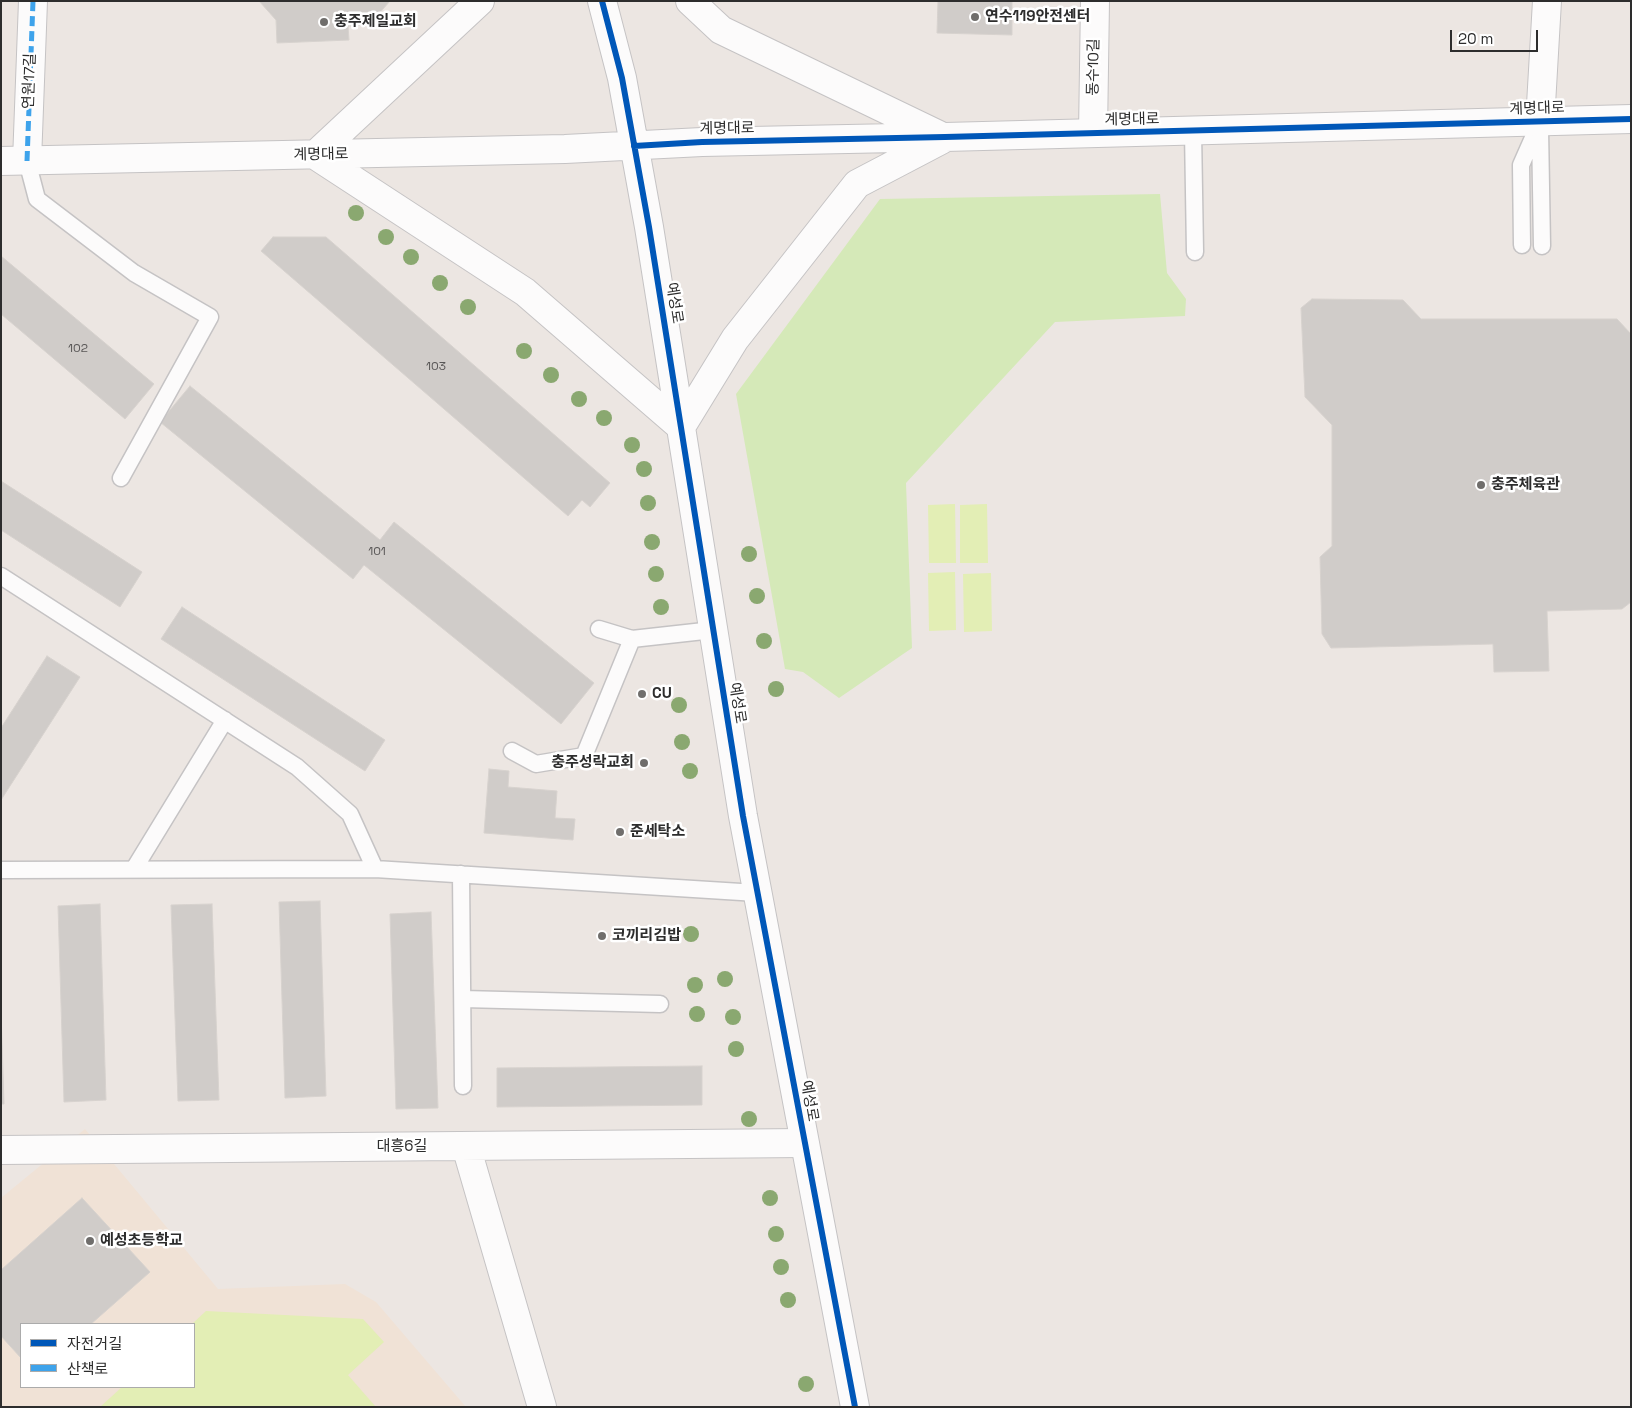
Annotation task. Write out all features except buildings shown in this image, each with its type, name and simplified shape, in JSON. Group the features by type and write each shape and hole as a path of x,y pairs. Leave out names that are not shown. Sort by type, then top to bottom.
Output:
{"street":[{"name":"연원17길","path":"14,161 32,1"},
{"path":"480,1 315,155 525,292 681,427 735,338 857,184 945,137"},
{"name":"예성로","path":"602,1 622,78 649,227 743,816 855,1407"},
{"path":"690,1 721,30 945,137"},
{"name":"동수10길","path":"1093,134 1095,1"},
{"path":"1540,122 1547,1"},
{"name":"계명대로","path":"14,161 315,155 634,146 702,142 1093,134 1631,119"},
{"name":"대흥6길","path":"1,1150 804,1144"},
{"path":"466,1146 542,1407"}],"lane":[{"path":"1522,245 1521,165 1540,122"},
{"path":"1540,122 1542,246"},
{"path":"1193,131 1195,252"},
{"path":"14,161 37,199 134,273 210,317 121,478"},
{"path":"1,576 297,767 350,814 375,869"},
{"path":"599,630 632,639 713,630"},
{"path":"512,752 536,764 584,756 632,639"},
{"path":"134,869 225,720"},
{"path":"1,870 375,869 757,893"},
{"path":"461,874 463,1086"},
{"path":"463,1000 660,1004"}],"shaded area":[{"name":"예성초등학교","path":"85,1129 218,1289 345,1284 376,1302 466,1407 1,1407 1,1198"}],"green space":[{"path":"1160,194 1167,273 1186,299 1185,316 1055,322 906,483 912,648 839,698 803,672 785,669 736,394 880,199"},
{"path":"955,504 956,563 929,563 928,505"},
{"path":"987,504 988,563 960,563 960,505"},
{"path":"955,572 956,630 929,631 928,573"},
{"path":"991,573 992,631 964,632 963,574"},
{"path":"206,1311 363,1319 384,1342 348,1375 376,1407 100,1407 121,1388 195,1388 195,1323 193,1323"}],"marked path":[{"path":"27,161 33,1"}],"cycle path":[{"path":"602,1 622,78 649,227 743,816 855,1407"},
{"path":"634,146 702,142 1631,119"}],"place":[{"name":"연수119안전센터","path":"975,17"},
{"name":"충주제일교회","path":"324,22"},
{"name":"충주체육관","path":"1481,485"},
{"name":"CU","path":"642,694"},
{"name":"충주성락교회","path":"644,763"},
{"name":"준세탁소","path":"620,832"},
{"name":"코끼리김밥","path":"602,936"},
{"name":"예성초등학교","path":"90,1241"}]}
